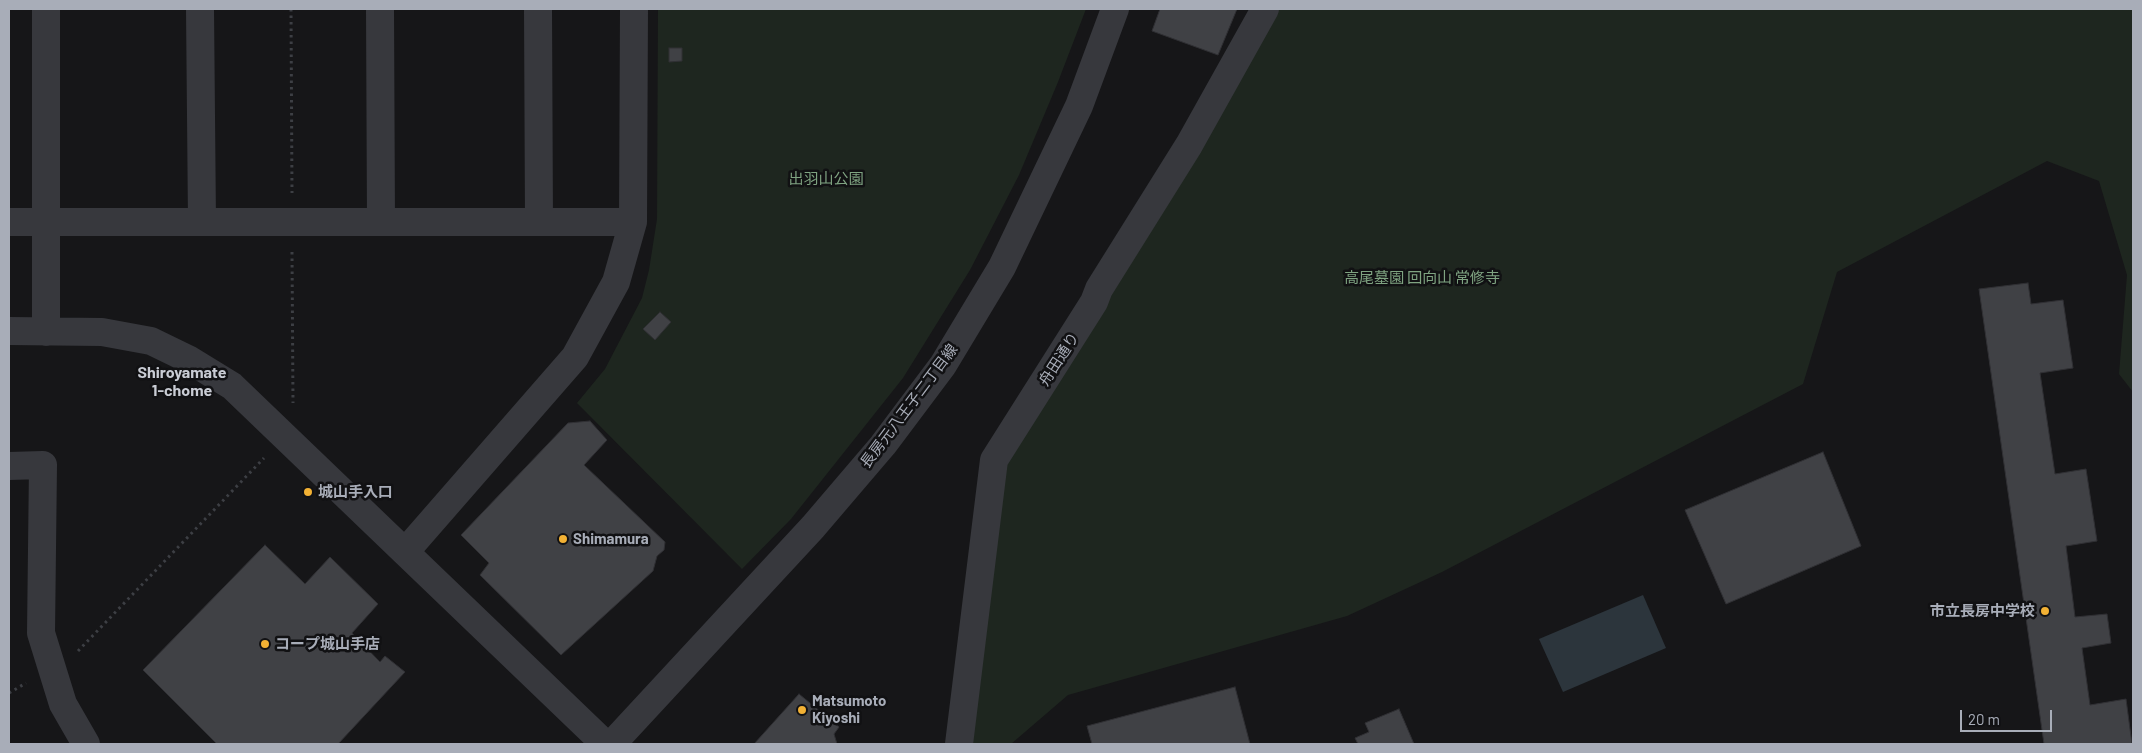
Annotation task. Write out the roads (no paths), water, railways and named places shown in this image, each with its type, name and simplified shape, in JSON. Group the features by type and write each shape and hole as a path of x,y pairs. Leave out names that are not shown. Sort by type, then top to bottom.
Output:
{"street":[{"path":"46,9 46,332"},
{"path":"200,9 202,222"},
{"path":"380,9 381,222"},
{"path":"538,9 539,222"},
{"path":"404,552 575,357 616,282 633,222 634,9"},
{"name":"長房元八王子二丁目線","path":"612,744 813,527 883,444 943,365 1002,267 1079,106 1115,9"},
{"name":"舟田通り","path":"959,744 994,460 1094,302 1099,289 1189,144 1265,9"},
{"path":"9,222 633,222"},
{"path":"9,331 102,332 151,341 188,359 232,386 605,744"},
{"path":"9,466 43,465 41,633 63,704 86,744"}],"place":[{"name":"城山手入口","path":"308,492"},
{"name":"Shimamura","path":"563,539"},
{"name":"市立長房中学校","path":"2045,611"},
{"name":"コープ城山手店","path":"265,644"},
{"name":"Matsumoto Kiyoshi","path":"802,710"}],"district":[{"name":"Shiroyamate 1-chome","path":"182,382"}],"park label":[{"name":"出羽山公園","path":"826,179"},
{"name":"高尾墓園 回向山 常修寺","path":"1422,278"}]}
